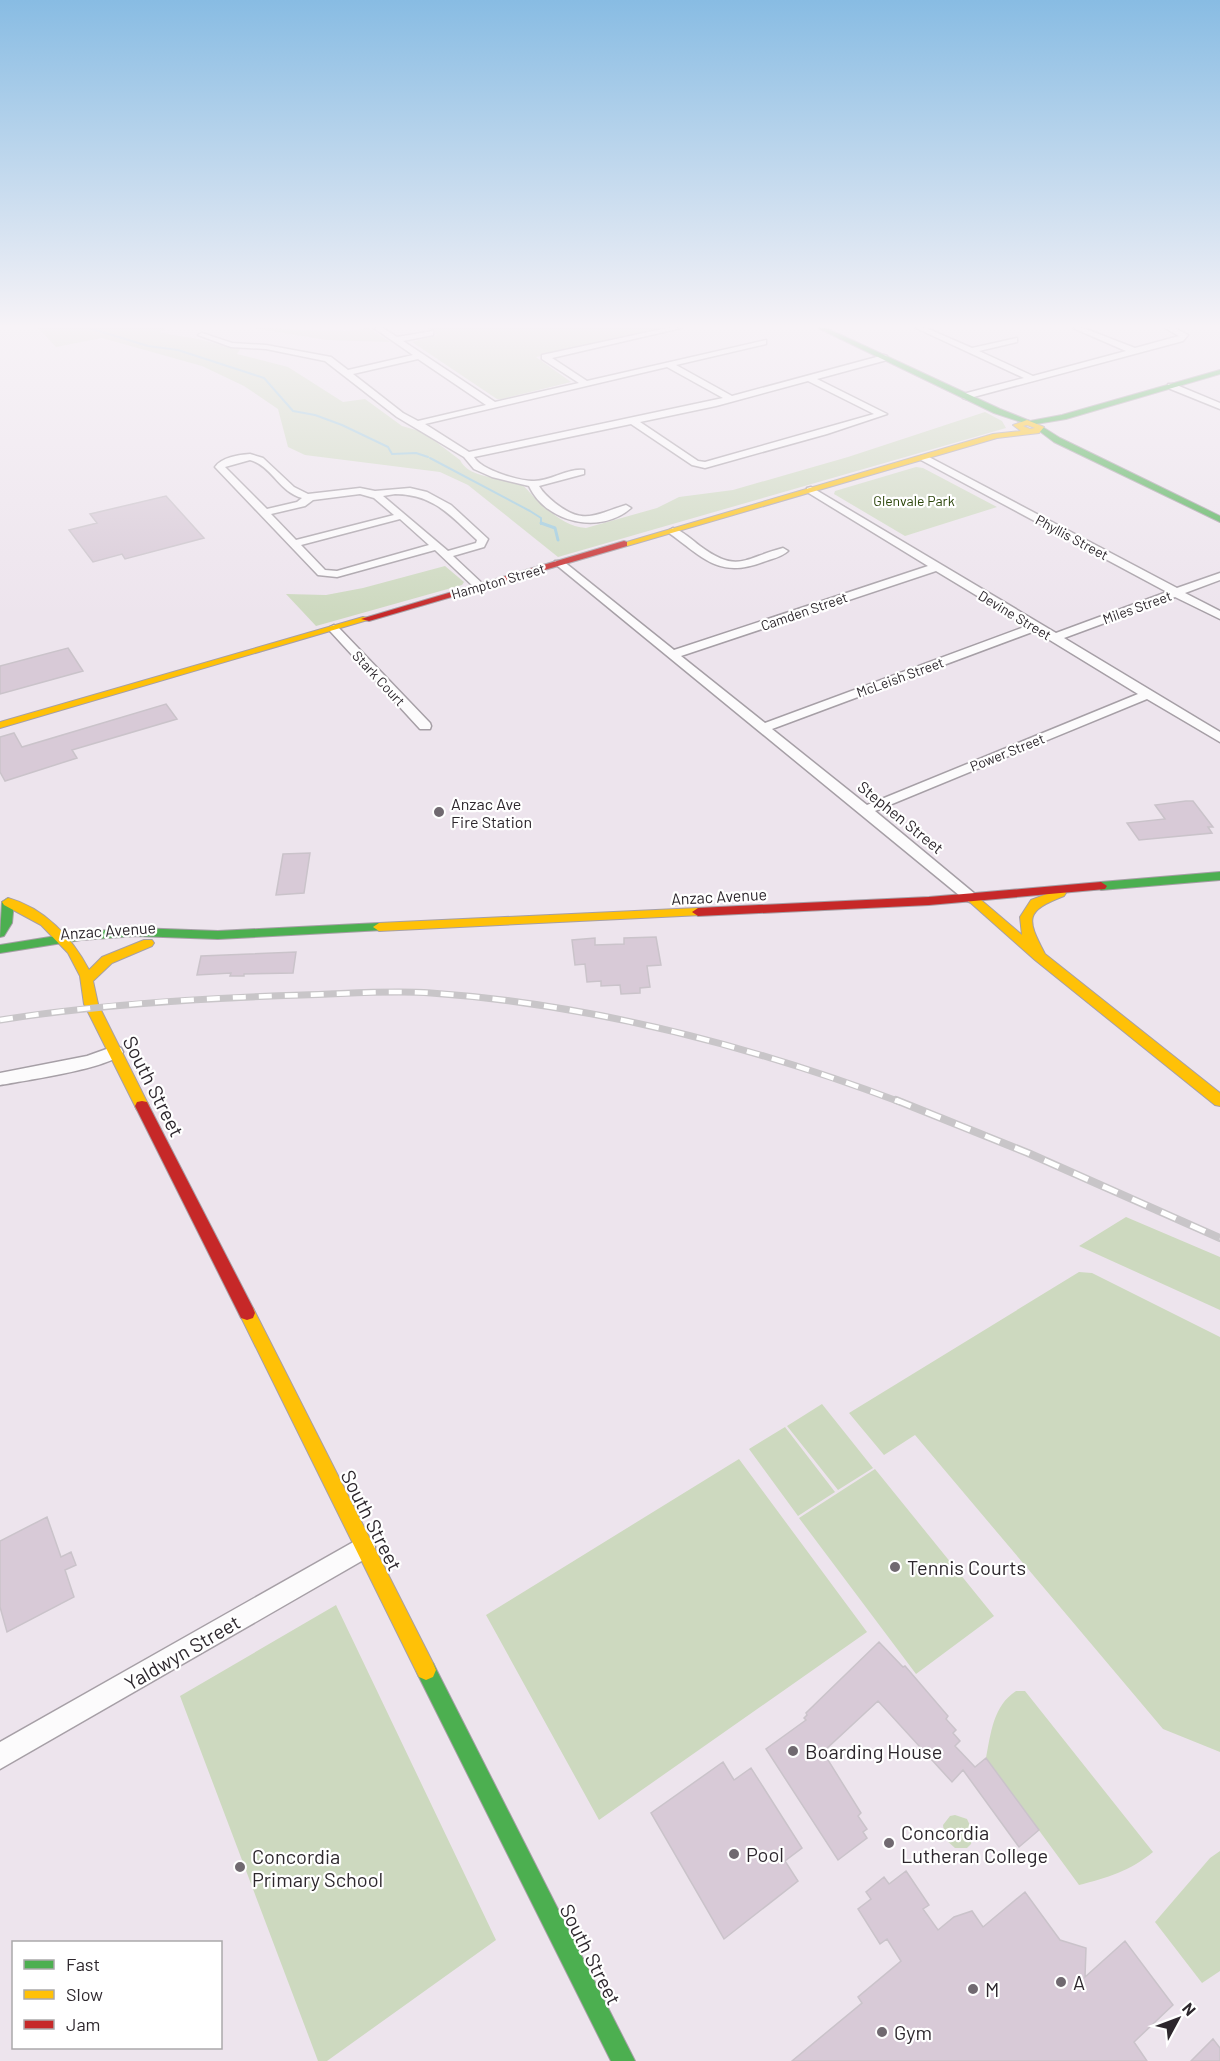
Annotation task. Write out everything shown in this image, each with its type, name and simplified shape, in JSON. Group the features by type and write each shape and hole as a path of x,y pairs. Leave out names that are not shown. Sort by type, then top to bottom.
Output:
{"main road":[{"path":"1023,424 1220,519"},
{"name":"Hampton Street","path":"0,725 1039,424"},
{"name":"Anzac Avenue","path":"0,959 53,949 66,942 188,931 218,935 775,909 970,897 1220,876"},
{"path":"1040,957 1026,934 1024,926 1026,913 1032,906 1053,895 1084,887"},
{"name":"Stephen Street","path":"970,897 1040,957 1220,1101"},
{"path":"0,933 5,929 8,916 4,899"},
{"path":"4,899 53,949"},
{"name":"South Street","path":"4,899 32,911 66,942 87,979 88,997"},
{"name":"Anzac Avenue","path":"66,942 191,942 218,935"},
{"path":"87,979 106,960 148,943"},
{"name":"Anzac Avenue","path":"0,949 53,949"},
{"name":"South Street","path":"74,984 88,997 623,2061"}],"street":[{"path":"415,424 468,455 616,424"},
{"path":"638,424 695,463 705,465 849,424"},
{"path":"468,455 470,462 479,469 534,484 581,472"},
{"path":"310,497 295,492 260,458 250,457 220,467 322,573 328,574 435,547"},
{"name":"Phyllis Street","path":"924,458 1220,616"},
{"path":"534,484 536,491 561,513 578,521 588,521 626,508"},
{"path":"265,513 301,504 310,497 349,490 376,494 393,490 430,494 483,539 480,545 445,555"},
{"name":"Devine Street","path":"811,490 1220,738"},
{"path":"376,494 479,586"},
{"path":"294,544 401,516"},
{"path":"673,531 716,561 728,566 783,551"},
{"name":"Stephen Street","path":"559,563 765,727 970,897"},
{"name":"Camden Street","path":"672,655 936,567"},
{"name":"Miles Street","path":"1054,638 1220,576"},
{"name":"McLeish Street","path":"765,727 1035,627"},
{"name":"Stark Court","path":"334,629 425,726"},
{"name":"Power Street","path":"866,810 1148,694"},
{"path":"0,1079 89,1062 115,1052"},
{"name":"Yaldwyn Street","path":"0,1756 364,1548"}],"green space":[{"path":"282,424 400,424 423,432 471,471 520,484 557,517 571,525 586,528 657,508 679,497 733,490 848,457 948,424 1004,424 1006,428 558,557 468,485 440,472 305,455 288,447"},
{"name":"Glenvale Park","path":"916,467 923,468 997,507 905,536 834,494 835,491"},
{"path":"445,566 464,582 462,585 316,626 286,594 326,595 363,588"},
{"path":"1126,1217 1220,1257 1220,1310 1079,1246"},
{"path":"1079,1272 1092,1273 1220,1337 1220,1752 1163,1729 915,1435 884,1455 849,1413"},
{"path":"822,1404 873,1468 838,1490 787,1426"},
{"path":"785,1427 835,1492 798,1516 749,1449"},
{"path":"739,1459 867,1632 599,1820 486,1615"},
{"name":"Tennis Courts","path":"875,1469 994,1616 916,1674 799,1518"},
{"path":"336,1605 496,1940 327,2061 318,2061 180,1696"},
{"path":"1016,1691 1025,1691 1153,1852 1118,1873 1079,1885 986,1758 998,1712 1008,1697"},
{"path":"955,1815 967,1819 973,1832 971,1844 967,1848 955,1848 945,1839 943,1825 950,1816"},
{"path":"1220,1851 1220,1971 1202,1983 1155,1922 1210,1858"}],"building":[{"path":"166,496 204,538 125,559 122,554 93,562 69,530 97,523 90,514"},
{"path":"68,648 83,671 0,694 0,666"},
{"path":"166,704 177,719 72,750 77,758 5,781 0,772 0,737 14,733 22,747"},
{"path":"1193,801 1213,827 1208,827 1212,833 1139,840 1127,823 1165,819 1155,805"},
{"path":"310,853 304,893 276,895 283,854"},
{"path":"656,937 661,965 647,966 650,987 640,988 640,993 621,994 620,985 601,986 601,981 587,982 585,964 575,965 572,940 595,938 595,945 624,944 624,938"},
{"path":"296,952 293,973 244,974 244,976 230,976 231,973 197,975 201,956"},
{"path":"47,1517 61,1557 71,1552 76,1565 65,1570 74,1597 7,1632 0,1607 0,1541"},
{"name":"Boarding House","path":"879,1642 903,1667 905,1666 948,1716 946,1719 956,1730 953,1733 960,1741 955,1746 975,1767 986,1758 1039,1830 1019,1847 963,1770 952,1782 878,1701 823,1752 861,1813 858,1816 867,1829 863,1832 867,1838 838,1860 766,1749 806,1720 804,1718 806,1713"},
{"name":"Pool","path":"723,1762 734,1780 751,1768 802,1848 785,1861 798,1881 724,1939 651,1813"},
{"path":"906,1871 929,1905 923,1909 938,1930 954,1917 972,1911 983,1927 1025,1892 1060,1940 1086,1948 1085,1977 1125,1941 1173,2005 1134,2042 1147,2061 792,2061 862,2003 858,1997 901,1961 887,1939 880,1944 858,1909 871,1899 866,1892 884,1877 889,1884"},
{"path":"1213,2039 1220,2048 1220,2061 1191,2061"}],"waterway":[{"path":"340,424 388,447 392,454 416,453 428,457"},
{"path":"430,458 530,511 541,518 541,523"},
{"path":"541,523 555,528 558,540"}],"railway":[{"path":"0,1020 75,1010 188,1000 399,992 431,993 551,1007 670,1031 786,1063 900,1102"},
{"path":"896,1100 1028,1153 1220,1238"}],"traffic: fast":[{"path":"1041,428 1057,440 1220,519"},
{"path":"1101,886 1220,876"},
{"path":"0,933 6,923 8,902"},
{"path":"0,949 81,936 136,932 218,935 379,927"},
{"path":"426,1670 623,2061"}],"traffic: slow":[{"path":"1020,424 1017,425 1027,431"},
{"path":"624,544 996,436 1036,431 1040,427 1033,424"},
{"path":"0,725 366,619"},
{"path":"1040,957 1028,934 1026,917 1035,903 1060,893"},
{"path":"970,897 1040,957 1220,1101"},
{"path":"8,902 45,922 73,951 86,976 91,1004 142,1106"},
{"path":"379,927 698,912"},
{"path":"87,979 107,960 148,943"},
{"path":"247,1313 426,1670"}],"traffic: jam":[{"path":"366,619 624,544"},
{"path":"698,912 929,901 1101,886"},
{"path":"142,1106 247,1313"}],"place":[{"name":"Anzac Ave Fire Station","path":"439,812"},
{"name":"Tennis Courts","path":"895,1567"},
{"name":"Boarding House","path":"793,1751"},
{"name":"Concordia Lutheran College","path":"889,1843"},
{"name":"Pool","path":"734,1854"},
{"name":"Concordia Primary School","path":"240,1867"},
{"name":"A","path":"1061,1982"},
{"name":"M","path":"973,1989"},
{"name":"Gym","path":"882,2032"}]}
